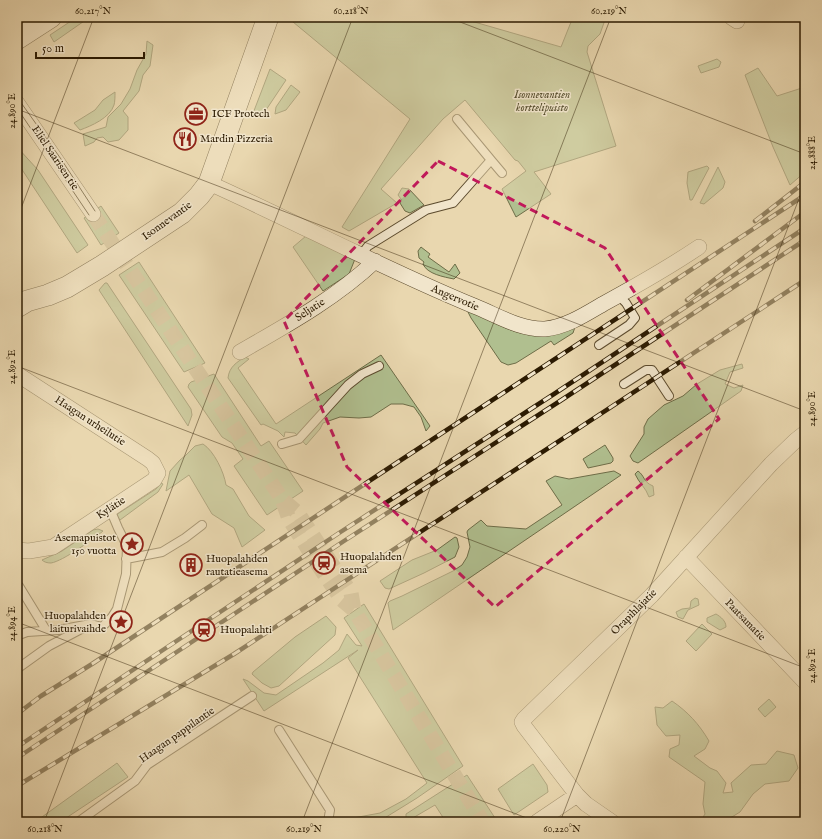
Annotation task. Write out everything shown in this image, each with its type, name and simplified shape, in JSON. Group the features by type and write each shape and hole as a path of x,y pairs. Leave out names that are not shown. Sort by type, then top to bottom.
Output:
{"street":[{"path":"17,39 50,17"},
{"name":"Isonnevantie","path":"20,302 48,295 67,287 102,266 182,213 199,196 209,183 268,17"},
{"name":"Eliel Saarisen tie","path":"17,103 93,214"},
{"name":"Angervotie","path":"209,183 436,290 508,321 532,328 546,329 576,319 639,285 699,247"},
{"name":"Seljatie","path":"240,352 357,279 375,261"},
{"name":"Haagan urheilutie","path":"17,374 148,459 156,467 158,473"},
{"name":"Orapihlajatie","path":"577,795 522,722 652,595 771,464 805,433"},
{"name":"Kylätie","path":"17,550 29,551 53,547 154,480 158,473"},
{"name":"Paatsamatie","path":"686,557 805,682"},
{"path":"537,822 577,795 586,804 612,822"}],"lane":[{"path":"457,119 502,173"},
{"path":"361,254 368,246 426,210 453,203 491,160"},
{"path":"599,345 629,325 635,318 626,303 619,296"},
{"path":"282,444 299,439 348,385 362,374 379,366"},
{"path":"624,384 646,370 652,370 669,396"},
{"path":"19,635 27,632 58,630 91,624 102,627 112,617 117,609 126,574 127,546 110,509"},
{"path":"126,559 162,552 185,538 202,525"},
{"path":"19,586 46,630"},
{"path":"17,669 49,646 91,624"},
{"name":"Haagan pappilantie","path":"78,822 135,781 147,766 252,696"},
{"path":"279,730 330,810 328,822"}],"highlighted area":[{"path":"438,161 605,248 719,419 495,607 347,467 284,321"}],"green space":[{"path":"77,17 90,17 54,42 50,35"},
{"name":"Isonnevantien korttelipuisto","path":"287,17 457,17 561,47 573,17 606,17 600,34 588,46 587,52 616,146 534,172 551,194 516,217 502,189 526,171 465,100 443,119 381,189 397,203 349,231 342,227 410,119"},
{"path":"147,41 153,45 150,66 143,75 139,91 123,111 128,117 128,130 119,140 108,142 103,137 97,138 94,142 85,146 83,134 106,127 108,117 121,104 130,89 137,70 146,54"},
{"path":"717,59 721,62 719,67 701,73 698,66"},
{"path":"758,68 777,96 805,87 805,172 790,185 773,147 745,75"},
{"path":"270,69 286,80 262,116 252,116"},
{"path":"291,85 300,92 286,110 275,114 276,107"},
{"path":"115,92 114,105 109,114 95,124 80,130 74,123 95,110 103,100"},
{"path":"17,147 38,170 88,245 77,253 17,162"},
{"path":"707,166 709,168 692,200 690,200 687,183 688,172"},
{"path":"718,167 725,182 723,188 704,204 700,203"},
{"path":"402,188 409,189 424,205 410,213 405,211 400,203 401,199 398,195"},
{"path":"101,206 119,233 101,245 84,218"},
{"path":"306,236 355,259 349,274 323,291 293,247"},
{"path":"421,247 430,254 428,257 449,272 455,264 460,273 454,279 432,273 425,267 423,264 424,262 419,258 418,251"},
{"path":"139,262 205,363 184,372 119,275"},
{"path":"105,283 107,283 191,409 192,415 188,426 99,290"},
{"path":"471,310 510,330 526,334 545,334 575,327 573,333 554,345 551,341 516,363 508,365 501,362 471,318 468,312"},
{"path":"381,355 430,426 426,431 421,417 414,407 403,404 391,404 371,417 340,417 323,423 320,429 306,445 295,433 285,432 284,437 278,431 263,424 261,425 228,378 230,371 236,363 245,357 249,359 238,368 276,424"},
{"path":"742,364 743,368 730,372 725,384 734,388 743,385 741,391 638,463 633,461 630,456 644,434 644,427 648,419 664,405 683,396 697,384 720,370"},
{"path":"214,374 261,446 269,441 303,491 267,515 234,466 243,459 232,443 222,437 188,387 191,382"},
{"path":"203,444 218,462 226,485 233,489 249,516 265,530 242,547 234,528 212,514 189,475 166,491 170,471 195,446"},
{"path":"605,445 613,458 613,461 611,463 588,468 583,459"},
{"path":"614,471 621,475 393,630 388,603 453,571 462,565 467,557 470,547 467,532 481,520 487,526 526,529 562,505 546,481 555,476 569,479"},
{"path":"638,471 647,483 653,486 654,495 649,497 635,474"},
{"path":"161,483 163,484 158,492 120,520 116,515 156,489"},
{"path":"98,529 103,531 85,545 63,558 51,563 42,560 62,551 93,530"},
{"path":"455,537 457,538 459,547 455,557 389,589 385,588 380,581 412,560 437,550"},
{"path":"695,598 698,599 699,605 688,610 683,619 678,617 676,612 682,609 690,608 691,601"},
{"path":"364,604 463,766 417,798 383,819 372,822 348,822 348,819 380,813 406,799 427,783 348,658 358,650 264,711 243,679 264,693 276,695 323,663 339,650 347,634 356,645 362,646 344,618"},
{"path":"716,614 723,619 726,625 726,627 720,630 707,622 707,618"},
{"path":"326,616 336,627 335,635 279,686 271,688 262,683 252,674 295,637"},
{"path":"702,624 712,634 696,651 686,641"},
{"path":"769,699 776,707 765,717 758,709"},
{"path":"672,701 693,719 709,741 705,749 694,756 710,768 717,771 726,783 723,793 733,792 731,783 751,765 766,764 777,751 794,755 798,768 789,781 765,784 753,794 740,812 727,820 728,822 700,822 705,814 703,804 705,782 669,757 670,749 679,745 680,735 666,736 657,725 655,707 663,708"},
{"path":"117,763 128,777 60,822 35,822"},
{"path":"533,764 547,785 548,792 514,815 498,789"},
{"path":"467,775 495,818 489,822 446,822 435,805 411,819 406,820 406,814"}],"tunnel":[{"path":"93,214 282,499 289,519 322,571 342,600 354,610 483,822"},
{"path":"284,501 298,513 351,593 354,610"}],"tram line":[{"path":"17,97 61,159 95,211"},
{"path":"17,108 89,215"}],"railway":[{"path":"755,221 805,182"},
{"path":"17,714 41,696 92,664 805,195"},
{"path":"687,300 805,212"},
{"path":"17,747 339,533 554,394 805,228"},
{"path":"17,758 344,541 805,240"},
{"path":"17,786 234,654 805,280"}],"place":[{"name":"ICF Protech","path":"196,114"},
{"name":"Mardin Pizzeria","path":"185,139"},
{"name":"Asemapuistot 150 vuotta","path":"132,544"},
{"name":"Huopalahden asema","path":"324,563"},
{"name":"Huopalahden rautatieasema","path":"191,565"},
{"name":"Huopalahden laiturivaihde","path":"121,622"},
{"name":"Huopalahti","path":"204,630"}]}
